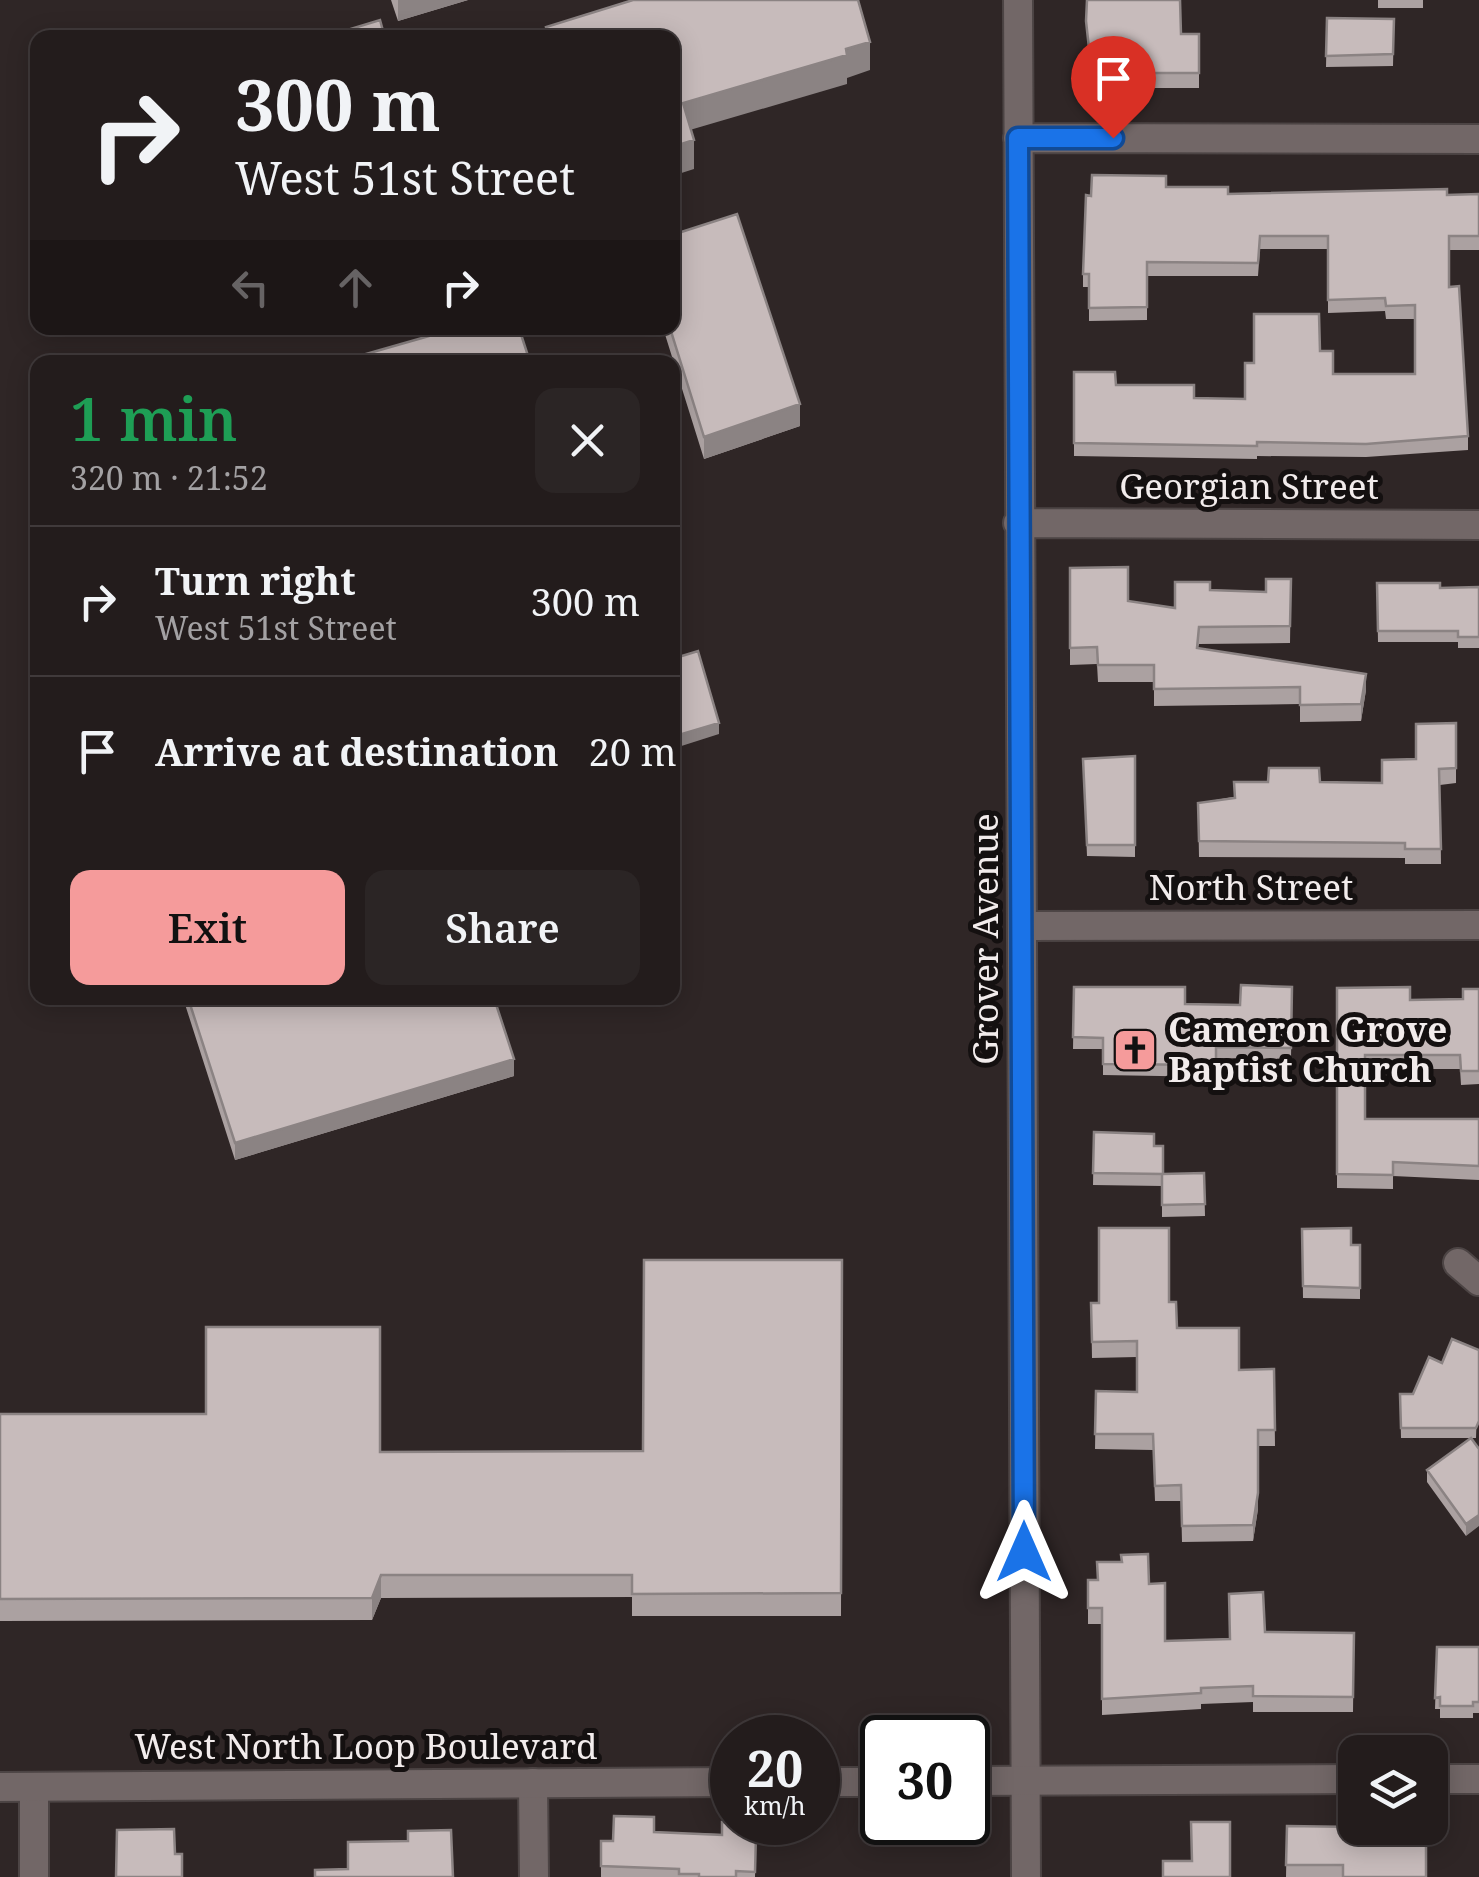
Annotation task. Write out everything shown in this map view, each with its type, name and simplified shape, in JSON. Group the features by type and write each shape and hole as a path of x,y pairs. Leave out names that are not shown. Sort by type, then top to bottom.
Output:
{"street":[{"name":"Grover Avenue","path":"1018,0 1026,1877"},
{"path":"1018,138 1479,139"},
{"name":"Georgian Street","path":"1018,523 1479,525"},
{"name":"North Street","path":"1024,926 1479,925"},
{"path":"990,1781 1338,1779"},
{"path":"1448,1779 1479,1779"},
{"name":"West North Loop Boulevard","path":"0,1786 710,1782"},
{"path":"533,1783 534,1877"},
{"path":"34,1787 34,1877"}],"building":[{"path":"633,0 858,0 870,42 846,49 847,55 683,103 694,140 680,144 680,30 546,27"},
{"path":"1087,0 1180,0 1181,34 1199,34 1199,73 1109,73 1109,68 1091,67"},
{"path":"1327,18 1394,19 1393,54 1326,56"},
{"path":"380,20 383,30 347,30"},
{"path":"1092,175 1166,176 1166,187 1228,187 1228,194 1447,189 1447,195 1479,194 1479,236 1449,236 1449,287 1459,286 1468,436 1366,444 1257,442 1257,446 1074,443 1074,372 1115,372 1116,385 1194,385 1194,398 1245,399 1245,363 1254,363 1254,314 1319,314 1320,351 1333,351 1333,374 1415,374 1415,305 1386,306 1385,298 1328,300 1328,236 1260,236 1258,263 1147,262 1147,307 1089,308 1089,274 1083,274 1086,195 1091,196"},
{"path":"737,214 800,404 704,437 672,335 680,335 680,232"},
{"path":"432,335 521,335 528,355 362,355"},
{"path":"1128,567 1128,601 1175,608 1175,582 1210,582 1210,590 1266,592 1266,579 1291,579 1290,626 1199,627 1197,648 1366,674 1361,704 1300,705 1300,687 1154,689 1154,665 1098,665 1097,647 1070,648 1070,568"},
{"path":"1377,583 1479,587 1479,637 1458,637 1458,631 1378,631"},
{"path":"698,651 719,723 680,735 680,657"},
{"path":"1456,723 1456,768 1439,769 1441,849 1405,849 1405,843 1199,841 1198,803 1235,798 1234,782 1268,782 1269,768 1319,768 1320,782 1382,783 1382,760 1416,759 1416,724"},
{"path":"1135,756 1135,845 1087,845 1083,759"},
{"path":"1241,985 1292,987 1291,1048 1216,1047 1216,1065 1103,1064 1103,1038 1073,1037 1074,987 1185,987 1185,1004 1240,1005"},
{"path":"1410,987 1410,1000 1463,999 1463,989 1479,989 1479,1071 1461,1071 1460,1055 1365,1055 1365,1119 1479,1119 1479,1166 1393,1162 1393,1175 1337,1174 1337,988"},
{"path":"190,1005 496,1005 514,1059 235,1143"},
{"path":"1094,1132 1154,1134 1154,1146 1163,1146 1163,1174 1204,1173 1205,1204 1162,1205 1162,1174 1093,1173"},
{"path":"1099,1228 1169,1228 1169,1302 1176,1302 1177,1328 1239,1328 1239,1370 1274,1369 1275,1430 1258,1430 1258,1493 1253,1525 1182,1526 1181,1485 1155,1486 1153,1434 1095,1434 1096,1391 1137,1392 1137,1341 1092,1342 1091,1303 1099,1303"},
{"path":"1351,1228 1351,1245 1360,1245 1360,1288 1303,1286 1302,1229"},
{"path":"644,1260 842,1260 841,1593 632,1594 632,1575 381,1575 372,1598 0,1599 0,1414 206,1414 206,1327 380,1327 380,1452 643,1451"},
{"path":"1452,1339 1479,1350 1476,1428 1401,1428 1400,1394 1413,1394 1429,1357 1442,1363"},
{"path":"1471,1438 1479,1449 1479,1515 1466,1524 1427,1470"},
{"path":"1148,1554 1149,1584 1165,1583 1165,1641 1230,1639 1229,1594 1263,1592 1265,1632 1354,1633 1353,1697 1253,1696 1253,1686 1102,1699 1102,1608 1088,1608 1088,1580 1098,1580 1097,1562 1122,1562 1121,1555"},
{"path":"1437,1647 1479,1647 1479,1702 1473,1702 1473,1706 1440,1706 1440,1697 1435,1698"},
{"path":"614,1816 654,1817 654,1832 710,1834 710,1845 756,1845 755,1872 736,1871 736,1877 699,1877 679,1874 679,1869 601,1866 601,1841 613,1841"},
{"path":"1191,1822 1230,1822 1230,1877 1163,1877 1163,1861 1192,1861"},
{"path":"1287,1826 1338,1827 1338,1845 1426,1845 1426,1877 1343,1877 1343,1865 1286,1865"},
{"path":"174,1829 175,1854 182,1854 182,1877 116,1877 117,1830"},
{"path":"451,1830 453,1877 315,1877 315,1870 348,1869 348,1842 408,1841 408,1831"}],"place":[{"name":"Cameron Grove Baptist Church","path":"1135,1050"}],"route":[{"path":"1024,1552 1018,138 1113,138"}]}
